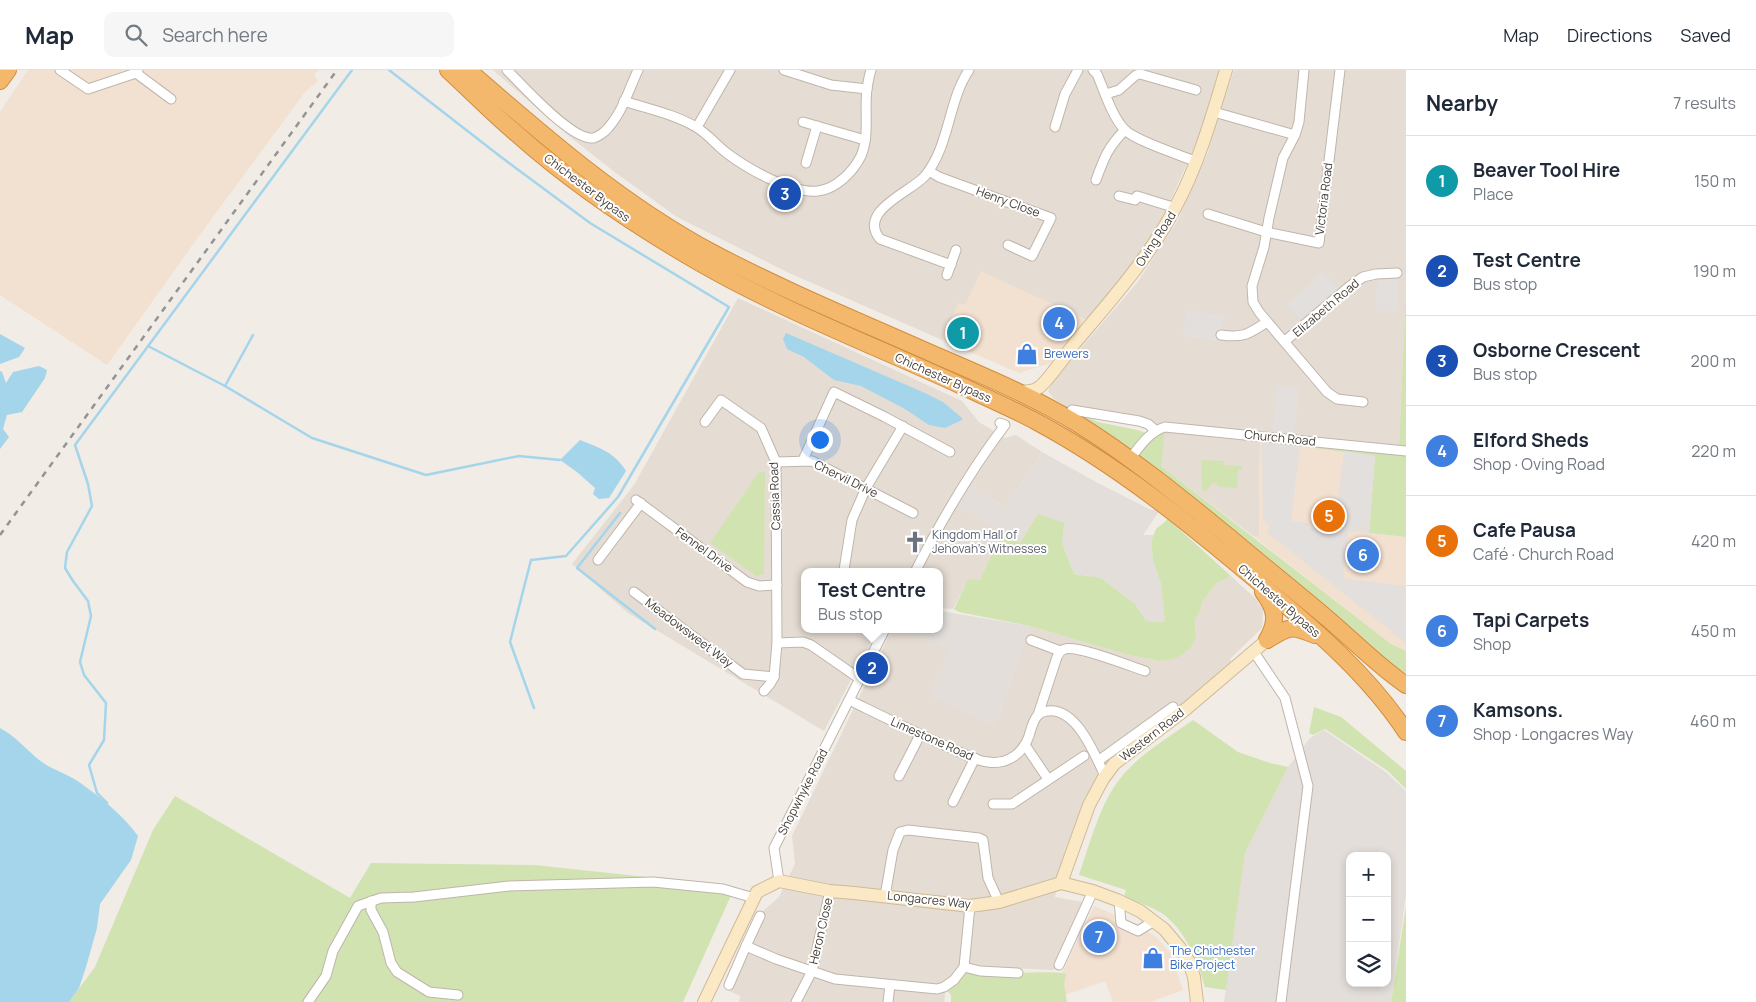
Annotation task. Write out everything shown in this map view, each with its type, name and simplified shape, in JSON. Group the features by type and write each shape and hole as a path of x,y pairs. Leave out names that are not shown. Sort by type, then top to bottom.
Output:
{"highway":[{"path":"0,81 8,70"},
{"name":"Chichester Bypass","path":"448,70 518,136 592,194 629,220 702,264 755,292 1041,424 1108,464 1188,524 1347,660 1396,716 1406,732"},
{"name":"Chichester Bypass","path":"468,70 530,124 605,184 668,227 712,253 763,278 1020,392 1101,439 1200,513 1329,620 1392,676 1406,685"},
{"path":"1253,578 1272,604 1274,624 1267,640"},
{"path":"1267,640 1284,630 1296,628 1323,639"}],"main road":[{"name":"Oving Road","path":"1043,384 1131,276 1176,208 1197,162 1226,70"},
{"path":"1020,392 1033,390 1043,384"},
{"path":"1043,384 1042,392 1050,408"},
{"name":"Western Road","path":"1061,883 1089,805 1114,764 1186,709 1267,640"},
{"path":"704,1002 757,892 778,881"},
{"name":"Longacres Way","path":"778,881 830,891 970,906 999,902 1061,883"},
{"path":"1061,883 1119,900 1154,921 1171,937 1189,962 1194,977 1197,1002"}],"street":[{"path":"60,70 88,89 137,72 171,100"},
{"path":"507,70 554,117 578,134 588,138 594,138 607,129 618,114 638,70"},
{"path":"697,127 730,70"},
{"path":"784,70 831,85 867,89"},
{"path":"624,101 697,127 729,155 768,179 813,192 821,191 839,183 850,173 860,158 865,140 867,89 871,70"},
{"path":"951,265 880,239 874,225 880,211 922,179 937,158 962,83 969,70"},
{"path":"1055,127 1065,94 1078,70"},
{"path":"1093,70 1097,74 1115,114 1125,130 1145,141 1197,162"},
{"name":"Elizabeth Road","path":"1304,70 1301,112 1295,135 1283,158 1264,247 1252,286 1253,302 1267,322 1327,392 1337,399 1363,402"},
{"name":"Victoria Road","path":"1208,214 1266,232 1319,243 1340,70"},
{"path":"1106,94 1119,90 1136,75 1140,74 1196,90"},
{"path":"1214,112 1295,135"},
{"path":"803,122 865,140"},
{"path":"806,163 817,126"},
{"path":"1096,180 1110,148 1125,130"},
{"name":"Henry Close","path":"928,171 939,177 1051,218 1032,256 1008,246"},
{"path":"1120,196 1135,200 1137,196 1176,208"},
{"path":"947,275 956,250"},
{"name":"Elizabeth Road","path":"1285,342 1345,290 1363,277 1397,273"},
{"path":"1221,335 1237,337 1249,333 1267,322"},
{"path":"803,460 834,392 903,426 950,452"},
{"name":"Cassia Road","path":"705,422 721,400 761,428 776,462 777,643 774,676 764,691"},
{"path":"1072,410 1148,424 1155,430 1145,439 1130,459"},
{"path":"917,568 952,504 1004,425 1000,423"},
{"path":"844,568 852,520 866,488 903,426"},
{"name":"Church Road","path":"1155,430 1165,426 1406,451"},
{"name":"Chervil Drive","path":"776,462 812,461 913,513"},
{"name":"Fennel Drive","path":"598,560 638,502 747,582 759,586 777,585"},
{"name":"Meadowsweet Way","path":"634,592 743,674 774,676"},
{"name":"Shopwhyke Road","path":"778,881 774,848 883,633"},
{"path":"1031,640 1060,651 1073,648 1145,671"},
{"path":"777,643 803,642 811,645 860,679"},
{"path":"1048,779 1026,745 1060,651"},
{"path":"1254,652 1285,698 1308,786 1281,1002"},
{"name":"Limestone Road","path":"849,700 920,735 988,762 1007,760 1016,756 1026,745"},
{"path":"1098,761 1173,707"},
{"path":"1038,715 1044,711 1052,710 1061,713 1071,720 1086,737 1105,776"},
{"path":"899,776 920,735"},
{"path":"993,804 1012,804 1084,756"},
{"path":"953,802 975,758"},
{"path":"885,896 893,850 900,832 908,830 972,837 983,840 988,878 999,902"},
{"path":"308,1002 326,976 333,951 358,906 381,898 414,897 509,886 653,882 723,889 754,898"},
{"name":"Heron Close","path":"796,1002 812,972 830,891"},
{"path":"1059,965 1093,891"},
{"path":"1119,900 1122,923 1138,931 1154,921"},
{"path":"371,901 371,910 383,932 391,963 397,972 429,992 458,995"},
{"path":"812,972 835,979 936,989 944,987 954,980 964,967 970,906"},
{"path":"729,986 760,916"},
{"name":"Heron Close","path":"746,946 812,972"},
{"path":"964,967 980,971 1018,973"},
{"path":"888,1002 890,985"}],"shaded area":[{"path":"28,70 319,70 314,75 318,81 305,92 107,365 0,295 0,112"},
{"path":"493,70 1219,70 1195,146 1166,210 1136,262 1089,321 1030,294 965,305 959,303 942,340 787,272 677,217 570,137"},
{"path":"1234,70 1406,70 1406,290 1399,447 1260,431 1259,536 1253,536 1161,466 1148,424 1072,410 1054,399 1048,391 1055,378 1137,283 1178,220 1208,152"},
{"path":"981,271 1086,320 1051,363 1019,373 942,340 959,303 965,305"},
{"path":"1323,271 1338,288 1301,320 1287,304"},
{"path":"1377,277 1398,278 1397,311 1376,311"},
{"path":"738,298 962,401 979,422 1005,438 1016,435 1042,452 1006,508 976,489 975,481 965,474 949,499 1002,532 980,581 968,579 953,609 943,608 943,568 801,568 801,633 876,633 824,731 628,613 572,564 634,485"},
{"path":"1187,310 1224,316 1220,342 1183,336"},
{"path":"1277,386 1299,389 1294,433 1272,430"},
{"path":"1260,441 1375,456 1369,533 1406,537 1406,651 1391,644 1253,536 1259,536"},
{"path":"1262,441 1300,445 1291,521 1309,523 1309,528 1317,529 1318,524 1335,526 1344,451 1375,456 1369,533 1351,531 1348,533 1343,576 1346,579 1406,586 1406,643 1267,532 1270,527 1263,519"},
{"path":"1042,452 1151,510 1160,510 1143,535 1154,535 1151,542 1153,561 1161,584 1165,622 1146,621 1135,604 1101,578 1074,574 1062,543 1038,514 1020,543 956,504 972,479 975,481 976,489 1006,508"},
{"path":"1231,576 1257,600 1263,609 1262,628 1230,659 1232,663 1188,701 1114,752 1098,776 1086,796 1065,851 1055,897 1083,902 1054,970 970,966 947,981 944,1002 739,1002 740,996 729,991 763,911 779,897 795,864 792,836 890,633 913,633 951,651 994,727 1030,626 1128,655 1161,661 1196,636 1195,619 1201,610 1202,602 1216,584"},
{"path":"943,612 1030,626 994,727 929,695 950,651 912,633 943,633"},
{"path":"1324,730 1387,773 1406,791 1406,895 1391,1002 1224,1002 1245,853 1288,767 1310,738"},
{"path":"1094,906 1134,923 1155,936 1171,954 1183,990 1150,1002 1113,1002 1105,981 1062,996 1061,975"}],"green space":[{"path":"1406,290 1406,537 1369,533 1375,456 1260,441 1261,436 1275,438 1278,433 1399,446"},
{"path":"1070,410 1098,422 1146,433 1134,448 1128,450"},
{"path":"1165,427 1161,466 1391,644 1406,651 1406,673 1389,665 1141,461 1140,455 1143,444"},
{"path":"1201,460 1224,461 1224,465 1242,466 1242,470 1238,470 1237,488 1220,487 1214,482 1205,492 1202,490"},
{"path":"759,472 765,472 764,574 756,576 710,543"},
{"path":"1038,514 1064,523 1062,543 1074,574 1101,578 1135,604 1146,621 1165,622 1161,584 1153,561 1151,542 1156,529 1168,519 1231,576 1216,584 1202,602 1201,610 1195,619 1196,636 1190,649 1176,658 1161,661 1128,655 1030,626 959,612 954,609 968,579 980,580 1002,532 1020,543"},
{"path":"1314,707 1341,717 1406,771 1406,789 1388,771 1325,729 1313,735 1309,733"},
{"path":"1193,720 1238,752 1288,767 1245,853 1226,990 1205,987 1190,947 1178,928 1163,914 1149,906 1124,897 1126,890 1079,875 1106,801 1119,780 1144,755"},
{"path":"175,796 350,898 371,863 534,865 722,885 733,891 683,1002 69,1002 95,967 153,830"},
{"path":"1406,906 1406,1002 1391,1002"},
{"path":"964,967 1003,973 1054,972 1066,974 1064,984 1067,1002 951,1002 951,995 944,987"}],"water":[{"path":"786,333 925,393 943,402 962,420 945,428 929,425 905,409 861,386 834,380 804,357 787,349 783,339"},
{"path":"0,334 25,348 19,357 0,364"},
{"path":"39,366 47,370 45,378 22,412 7,415 3,429 9,437 0,449 0,371 6,383 13,372"},
{"path":"580,440 600,448 617,459 626,471 609,498 599,499 593,494 595,488 560,460"},
{"path":"0,728 16,739 43,763 74,779 95,794 118,813 138,836 131,860 100,904 97,928 86,967 79,988 69,1002 0,1002"}],"waterway":[{"path":"107,803 97,793 89,765 104,740 106,703 84,675 80,662 91,616 88,601 65,568 67,552 92,506 88,484 75,445 352,70"},
{"path":"389,70 590,223 729,307 618,497 566,556 531,560 510,642 534,708"},
{"path":"225,386 253,335"},
{"path":"148,346 225,386 312,438 426,475 519,456 560,460"},
{"path":"620,513 577,568 655,629"}],"railway":[{"path":"0,535 337,70"}],"place":[{"name":"Osborne Crescent","path":"785,194"},
{"name":"Elford Sheds","path":"1059,323"},
{"name":"Beaver Tool Hire","path":"963,333"},
{"name":"Brewers","path":"1027,354"},
{"name":"Cafe Pausa","path":"1329,516"},
{"name":"Kingdom Hall of Jehovah's Witnesses","path":"915,542"},
{"name":"Tapi Carpets","path":"1363,555"},
{"name":"Test Centre","path":"872,668"},
{"name":"Kamsons.","path":"1099,937"},
{"name":"The Chichester Bike Project","path":"1153,958"}]}
